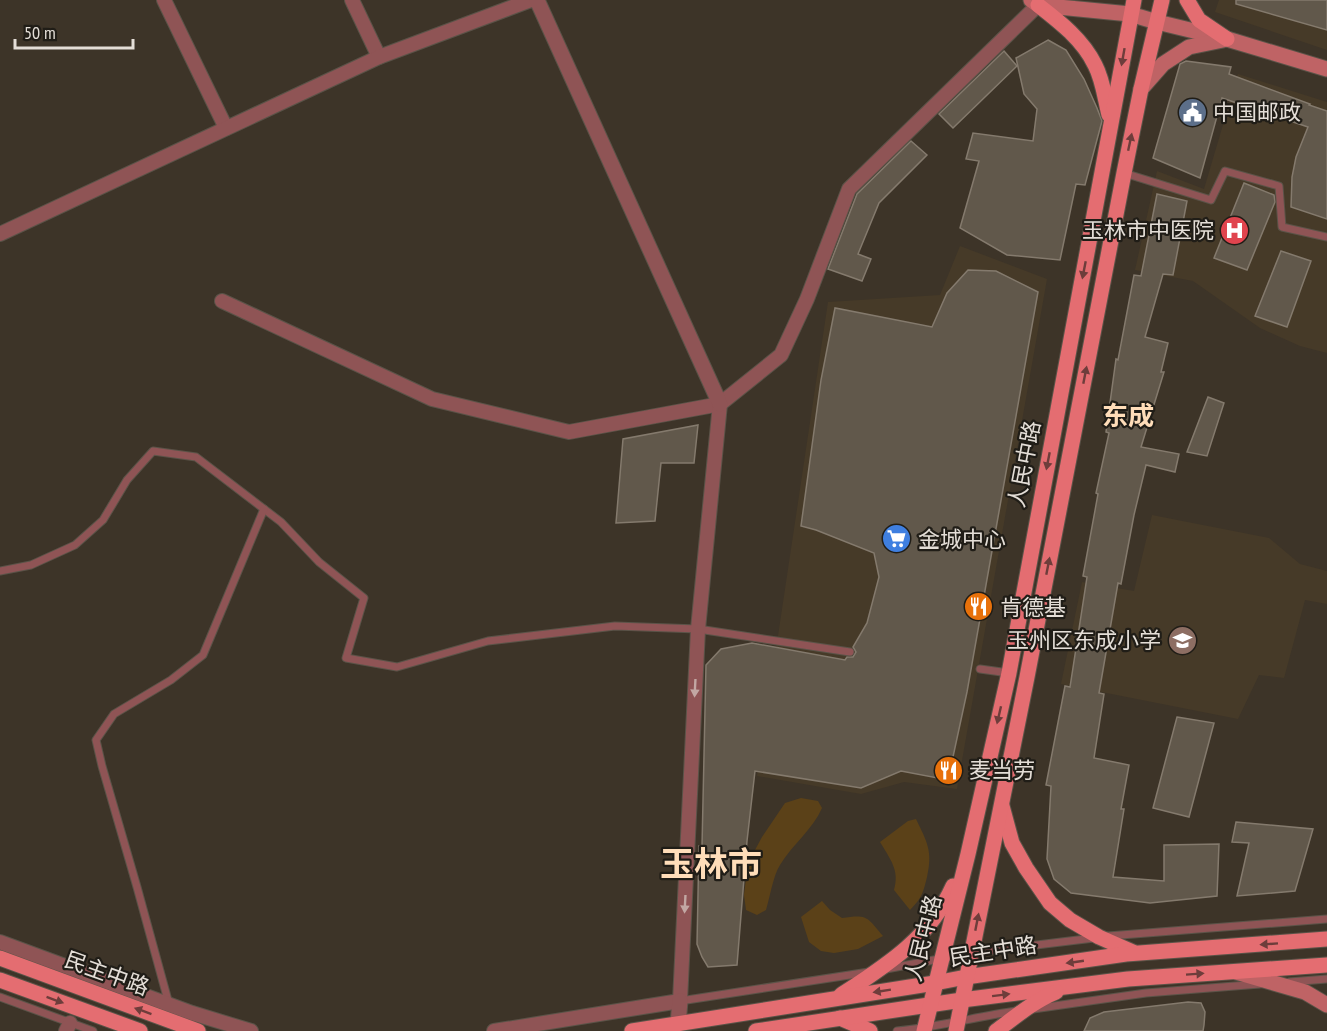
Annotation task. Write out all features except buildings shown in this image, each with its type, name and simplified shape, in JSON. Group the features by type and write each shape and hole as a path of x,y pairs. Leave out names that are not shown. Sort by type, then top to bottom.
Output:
{"main road":[{"path":"1035,3 1055,0"},
{"name":"人民中路","path":"957,1026 1124,173 1162,0"},
{"path":"1186,0 1199,20 1227,39"},
{"path":"1035,3 1132,7 1156,22 1227,39 1327,69"},
{"path":"1035,3 1081,42 1096,66 1111,121"},
{"name":"人民中路","path":"924,1030 968,854 1008,673 1132,7"},
{"path":"1141,89 1163,64 1189,47 1227,39"},
{"path":"1001,803 1012,843 1050,903 1070,920 1099,937 1136,954"},
{"path":"836,999 895,959 929,926 945,903 968,854"},
{"name":"民主中路","path":"632,1031 966,977 1136,954 1327,939"},
{"name":"民主中路","path":"0,958 198,1031"},
{"name":"民主中路","path":"756,1031 962,1000 1128,979 1327,965"},
{"path":"1233,971 1305,992 1327,1005"},
{"name":"民主中路","path":"0,980 140,1031"},
{"path":"996,1031 1024,1010 1049,995 1069,987"},
{"path":"840,1018 870,1031"}],"street":[{"path":"164,0 226,128"},
{"path":"352,0 379,57"},
{"path":"0,234 379,57 531,0"},
{"path":"537,0 720,404 698,629 678,1024"},
{"path":"222,301 432,399 569,432 720,404 781,355 807,299 849,189 1035,3"},
{"path":"0,942 169,1004 251,1031"},
{"path":"494,1031 680,1001"}],"lane":[{"path":"1124,173 1211,200 1225,171 1279,186 1282,227 1327,237"},
{"path":"0,571 31,565 75,545 103,520 127,480 153,451 196,457 281,522 319,562 364,598 346,658 397,667 488,641 615,626 698,629 850,652"},
{"path":"169,1004 96,740 114,714 171,680 203,655 264,509"},
{"path":"980,669 1008,673"},
{"path":"680,1001 879,970 971,953 1099,937 1327,919"},
{"path":"897,1031 957,1026 1024,1010 1146,993 1327,979"},
{"path":"0,998 68,1027 93,1031"}],"shaded area":[{"path":"1219,0 1327,0 1327,50 1215,12"},
{"name":"玉林市中医院","path":"1238,74 1327,102 1327,353 1300,346 1260,328 1193,281 1135,270 1157,171 1204,189"},
{"name":"金城中心","path":"960,246 1047,279 957,789 904,782 861,794 757,776 828,302 940,295"},
{"name":"玉州区东成小学","path":"1152,515 1269,538 1300,564 1327,571 1327,604 1305,600 1284,678 1259,675 1238,719 1061,684 1082,582 1134,591"},
{"path":"801,798 818,801 822,808 780,865 766,910 757,915 746,910 744,895 748,863 785,803"},
{"path":"916,819 926,841 929,860 923,891 910,910 894,890 895,871 880,842 908,821"},
{"path":"822,901 842,918 857,916 866,918 883,936 858,949 834,953 821,951 809,942 801,917"}],"place":[{"name":"中国邮政","path":"1192,112"},
{"name":"玉林市中医院","path":"1235,230"},
{"name":"金城中心","path":"897,539"},
{"name":"肯德基","path":"979,607"},
{"name":"玉州区东成小学","path":"1182,640"},
{"name":"麦当劳","path":"948,770"}],"district":[{"name":"东成","path":"1128,415"},
{"name":"玉林市","path":"711,863"}]}
